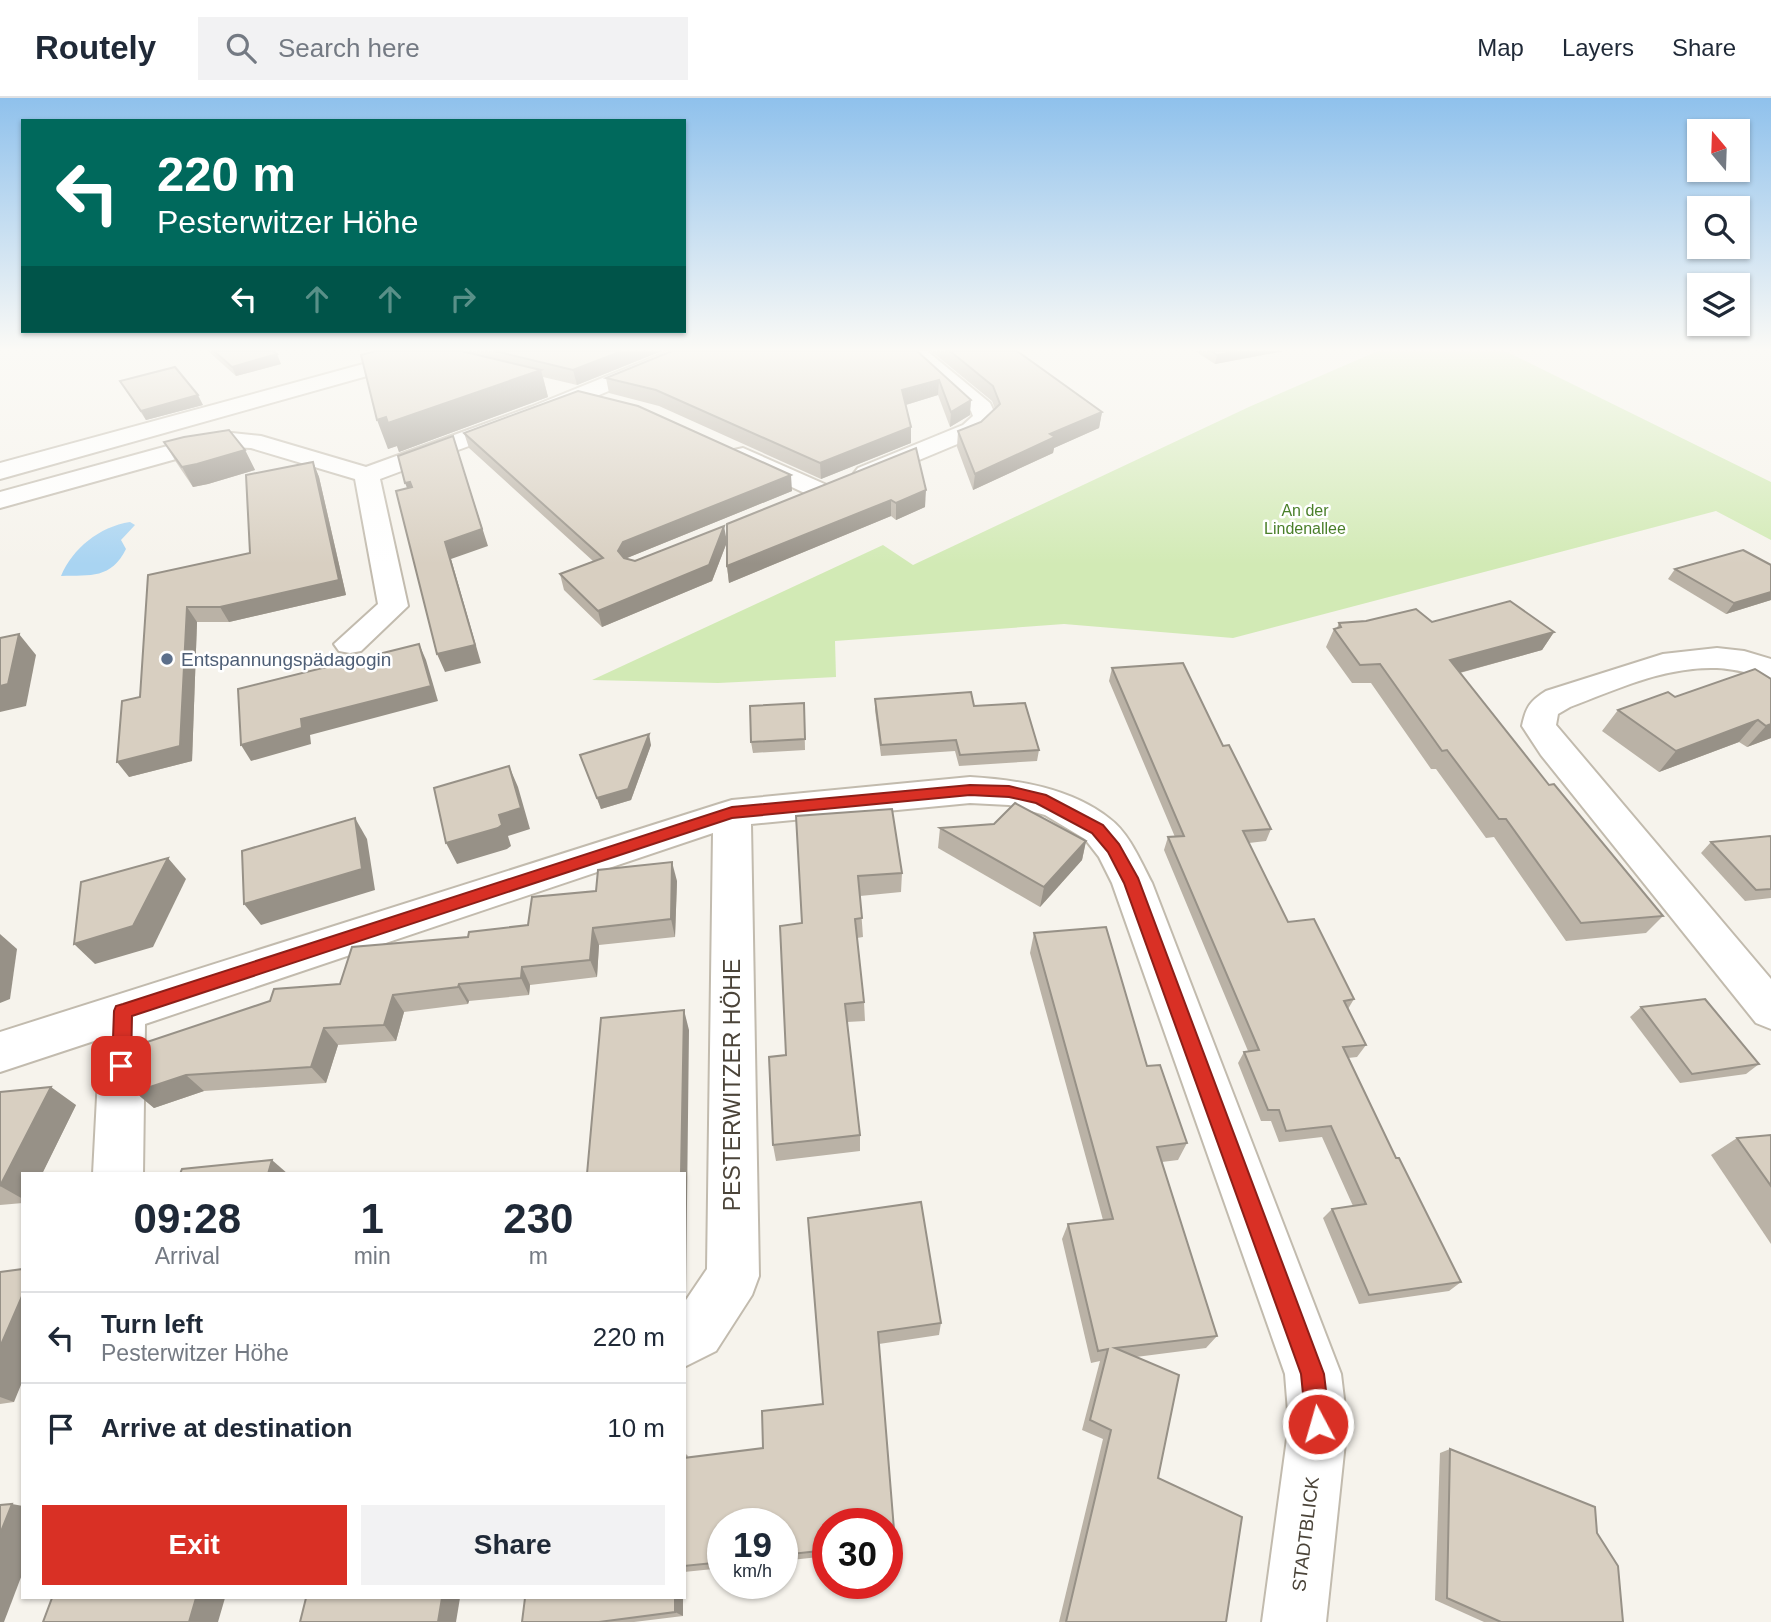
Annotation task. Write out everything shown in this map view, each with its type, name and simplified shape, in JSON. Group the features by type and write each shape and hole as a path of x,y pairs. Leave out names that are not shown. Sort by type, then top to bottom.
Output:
{"street":[{"path":"0,471 187,422"},
{"path":"0,500 191,447 232,440 253,441 367,475 510,422"},
{"path":"786,505 971,430 980,422"},
{"path":"723,446 820,491"},
{"path":"350,643 393,606 367,475"},
{"path":"1771,669 1756,663 1712,657 1676,660 1558,699 1542,709 1539,726 1771,1010"},
{"name":"STADTBLICK","path":"0,1052 732,813 970,790 1009,792 1057,805 1098,829 1113,848 1132,883 1312,1374 1318,1424 1294,1622"},
{"name":"PESTERWITZER HÖHE","path":"686,1339 697,1332 733,1276 732,813"},
{"path":"117,1172 123,1011"}],"green space":[{"name":"An der Lindenallee","path":"1217,422 1649,422 1771,482 1771,540 1716,511 1233,638 1064,624 835,641 836,677 718,683 592,680 883,545 913,565"}],"water":[{"path":"130,522 135,525 121,540 126,549 114,566 99,573 61,576 72,556 88,540 108,529"}],"building":[{"path":"494,422 674,422 791,475 623,542 618,551 624,558 635,561 724,526 709,565 598,611 560,574 603,558 464,433"},
{"path":"728,422 910,422 911,427 820,463"},
{"path":"981,422 1078,422 1050,434 1055,437 975,474 958,431"},
{"path":"229,430 245,450 182,467 164,442 184,437"},
{"path":"453,436 482,529 445,542 475,645 437,654 396,491 412,487 410,482 405,483 398,456"},
{"path":"916,448 926,490 896,503 891,500 727,566 727,524"},
{"path":"313,462 339,580 220,607 187,607 180,746 117,762 122,701 140,697 148,575 250,553 246,475"},
{"path":"1743,550 1771,565 1771,592 1734,603 1675,569"},
{"path":"1510,601 1554,632 1450,660 1549,785 1554,784 1663,916 1581,923 1506,819 1499,819 1447,750 1442,751 1380,664 1360,665 1334,629 1341,627 1339,623 1366,621 1416,609 1432,622"},
{"path":"19,634 8,684 0,686 0,638"},
{"path":"419,644 431,686 301,719 302,728 241,745 238,689"},
{"path":"1183,663 1223,746 1229,745 1271,829 1243,831 1288,922 1314,919 1354,999 1344,1001 1366,1045 1343,1047 1396,1158 1399,1158 1461,1282 1369,1295 1332,1209 1366,1204 1331,1126 1286,1131 1279,1110 1268,1110 1244,1052 1259,1050 1168,837 1184,836 1112,668"},
{"path":"1755,669 1771,679 1771,724 1766,726 1758,720 1676,751 1618,710 1668,692 1675,697"},
{"path":"971,692 974,706 1025,703 1039,750 960,755 956,740 881,745 875,699"},
{"path":"804,703 805,739 751,742 750,706"},
{"path":"649,734 628,789 597,798 580,755"},
{"path":"509,766 521,808 499,815 502,825 498,828 446,843 434,788"},
{"path":"1015,803 1086,841 1044,887 940,828 994,824"},
{"path":"892,809 902,873 858,876 862,918 855,919 864,1002 845,1004 860,1135 773,1145 769,1057 786,1055 780,926 802,923 796,816"},
{"path":"355,818 362,869 244,904 242,851"},
{"path":"1770,836 1771,889 1756,890 1711,842"},
{"path":"168,858 133,926 74,944 81,882"},
{"path":"672,862 671,919 593,928 590,960 522,967 521,978 459,984 458,987 393,995 384,1025 324,1028 311,1067 186,1075 135,1092 135,1046 270,1001 274,989 340,984 352,947 468,937 469,932 528,925 532,897 596,891 598,870"},
{"path":"1106,927 1147,1066 1160,1065 1187,1143 1157,1147 1217,1336 1115,1348 1179,1375 1158,1478 1242,1517 1226,1622 1066,1622 1111,1430 1090,1420 1108,1349 1098,1351 1068,1224 1113,1219 1034,933"},
{"path":"1705,999 1759,1064 1692,1074 1641,1007"},
{"path":"684,1010 681,1172 587,1172 601,1018"},
{"path":"51,1087 0,1186 0,1092"},
{"path":"1771,1135 1771,1186 1737,1138"},
{"path":"272,1160 269,1172 181,1172 182,1169"},
{"path":"921,1202 941,1323 878,1332 892,1508 812,1508 812,1552 798,1553 798,1508 707,1508 707,1564 686,1566 686,1458 763,1448 762,1411 823,1404 808,1218"},
{"path":"21,1269 21,1299 0,1347 0,1272"},
{"path":"1450,1449 1595,1507 1597,1533 1618,1566 1623,1622 1501,1622 1447,1598"},
{"path":"12,1504 0,1534 0,1505"},
{"path":"52,1599 196,1599 189,1622 43,1622"},
{"path":"306,1599 442,1599 438,1622 300,1622"},
{"path":"525,1599 675,1599 675,1612 599,1622 522,1622"}],"place":[{"name":"Entspannungspädagogin","path":"167,659"}],"route":[{"path":"121,1066 123,1011 732,813 756,808 970,790 1009,792 1040,798 1098,829 1113,848 1132,883 1312,1374 1318,1424"}]}
